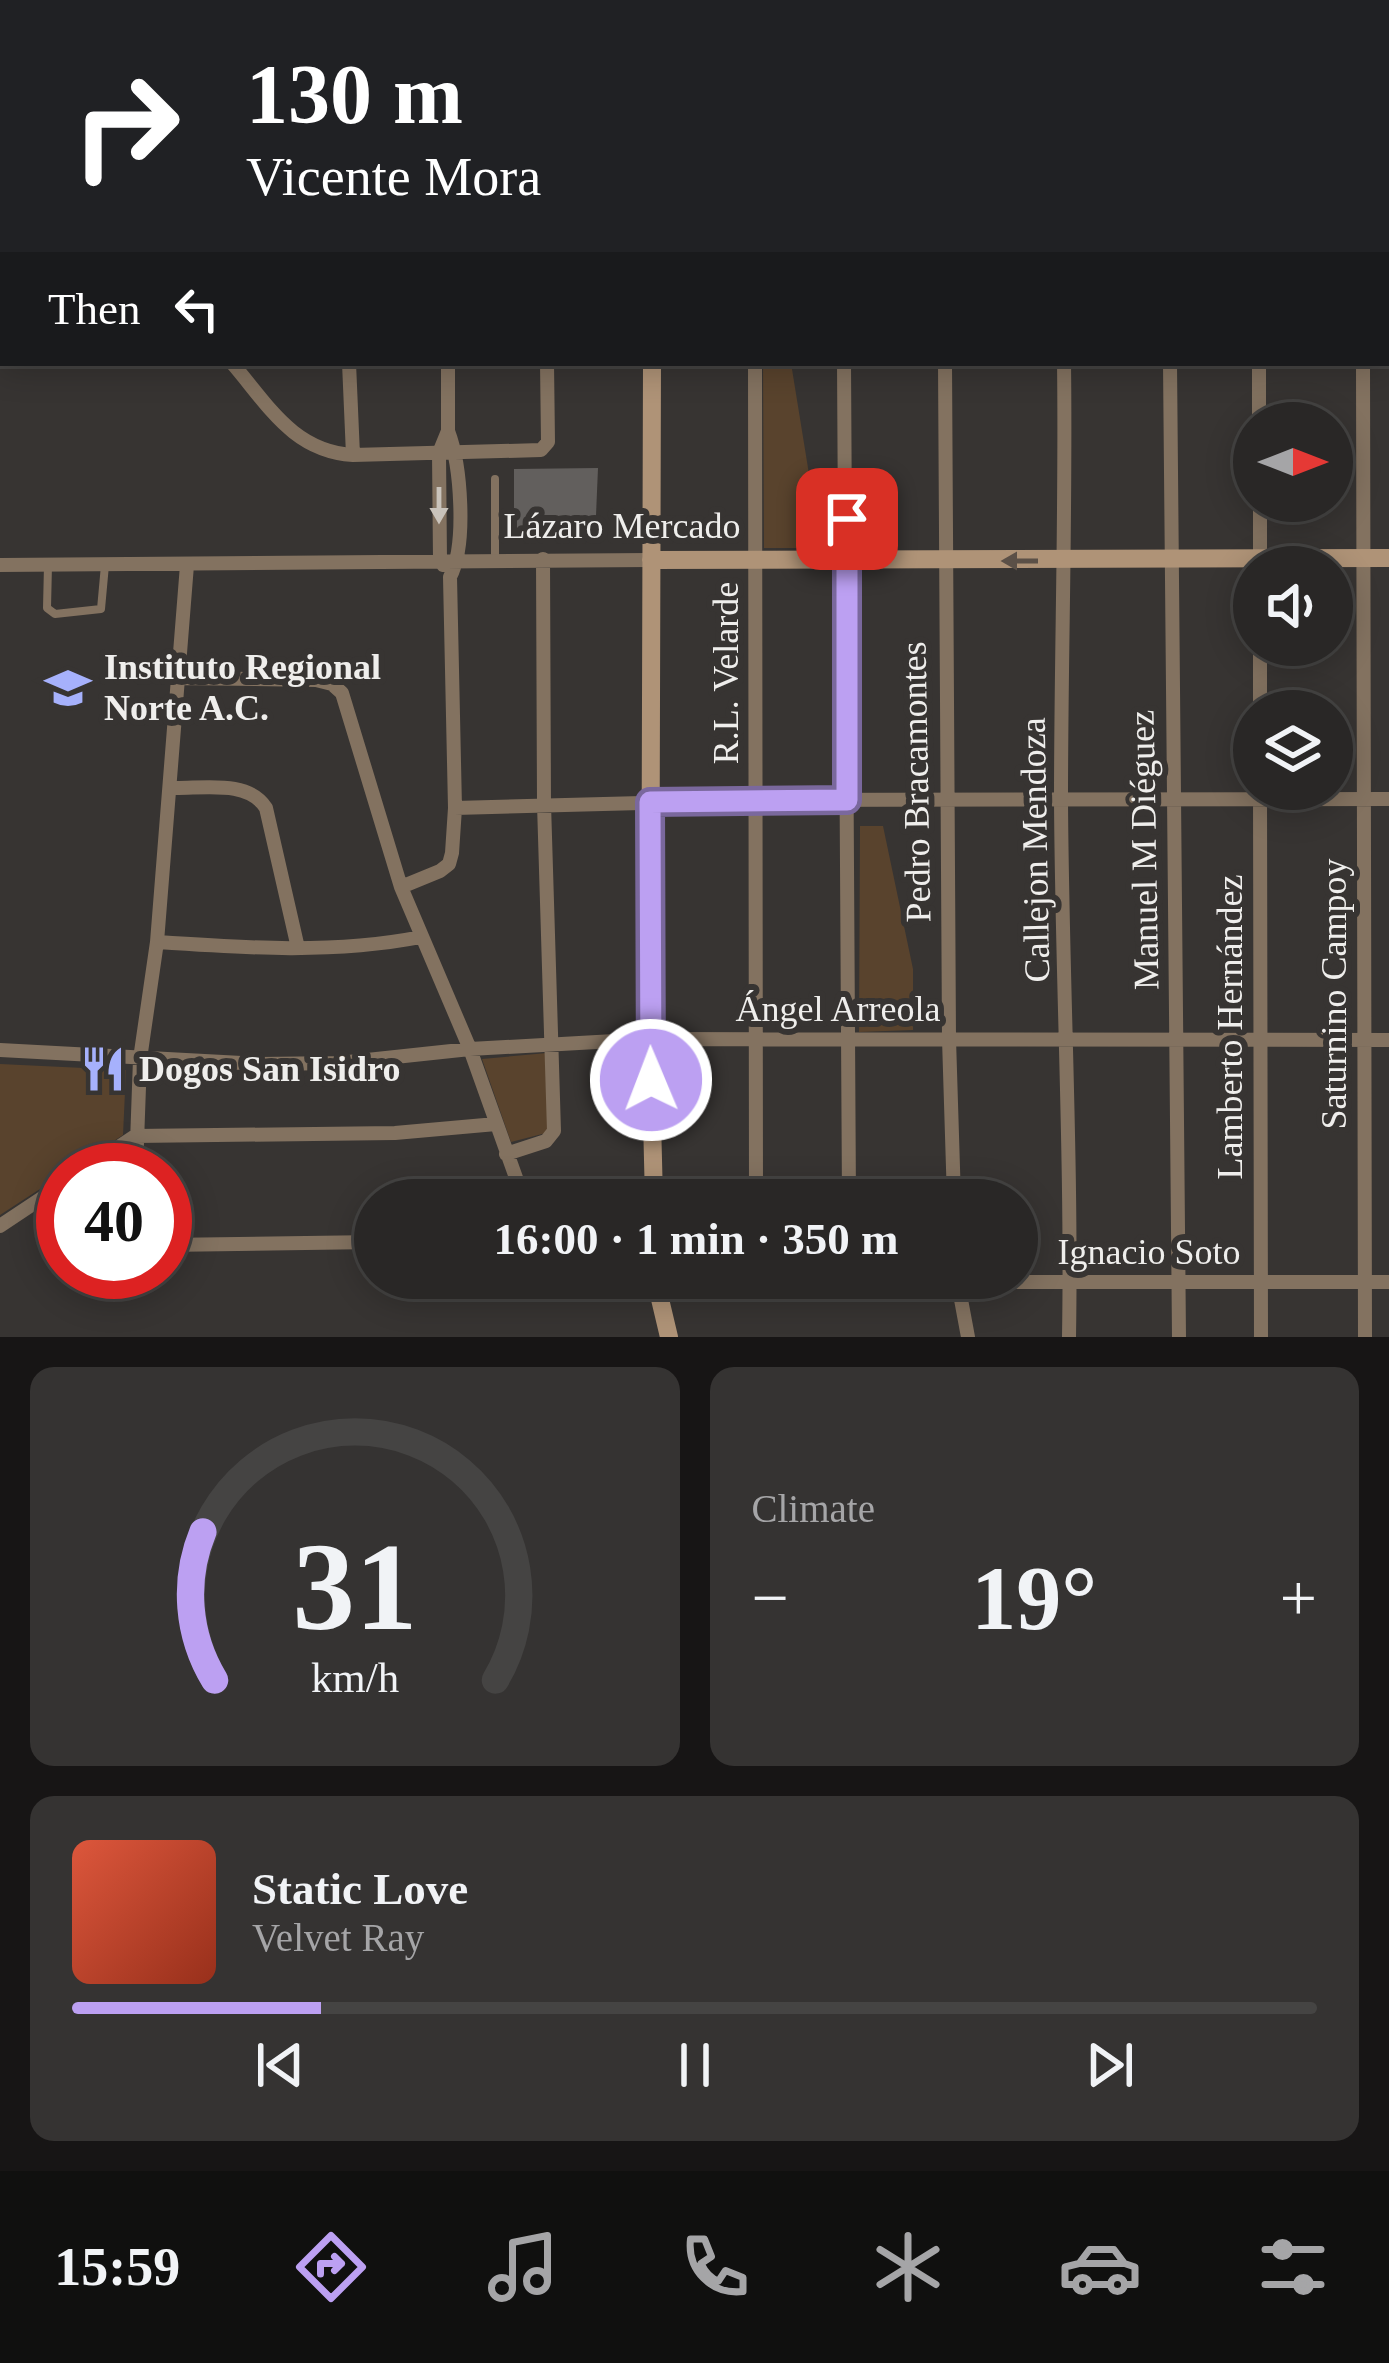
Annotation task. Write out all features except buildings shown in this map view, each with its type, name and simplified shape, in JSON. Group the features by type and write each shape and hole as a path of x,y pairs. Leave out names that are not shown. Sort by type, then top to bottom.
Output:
{"street":[{"path":"235,366 304,443 326,453 353,455 546,448 548,366"},
{"path":"349,366 353,455"},
{"path":"448,366 448,431 439,454 440,560 450,577"},
{"path":"652,366 653,1179"},
{"name":"R.L. Velarde","path":"755,366 757,1179"},
{"path":"844,366 850,1179"},
{"name":"Pedro Bracamontes","path":"945,366 949,1039 954,1179"},
{"name":"Callejon Mendoza","path":"1064,366 1061,801 1069,1040 1069,1337"},
{"name":"Manuel M Diéguez","path":"1170,366 1178,1337"},
{"path":"1259,366 1259,402"},
{"name":"Saturnino Campoy","path":"1363,366 1365,1337"},
{"path":"401,887 448,864 455,808 450,577 459,560 457,454 448,431"},
{"name":"Lázaro Mercado","path":"0,565 848,558 1233,562"},
{"name":"Lázaro Mercado","path":"1353,559 1389,558"},
{"path":"506,1154 551,1138 542,559"},
{"path":"135,1143 140,1059 171,788 187,565"},
{"path":"179,678 316,680 342,693 401,887 470,1049 516,1179"},
{"path":"171,788 246,790 259,796 266,808 298,948"},
{"path":"455,808 1233,797"},
{"path":"1353,799 1389,799"},
{"name":"Lamberto Hernández","path":"1260,810 1261,1337"},
{"path":"157,942 352,947 422,937"},
{"name":"Ángel Arreola","path":"0,1050 140,1059 339,1063 470,1049 650,1040 1389,1040"},
{"path":"124,1143 135,1136 372,1134 496,1124"},
{"path":"0,1226 36,1202"},
{"path":"192,1245 354,1242"},
{"name":"Ignacio Soto","path":"1038,1281 1389,1282"},
{"path":"660,1299 668,1337"},
{"path":"961,1299 968,1337"}],"lane":[{"path":"495,479 495,560"},
{"path":"48,565 47,608 55,614 101,609 105,565"}],"shaded area":[{"path":"763,366 791,366 821,548 764,548"},
{"path":"860,826 883,826 913,969 913,1030 859,1032"},
{"path":"547,1053 550,1132 511,1142 482,1059"},
{"path":"0,1064 126,1070 123,1135 111,1143 36,1143 36,1192 0,1215"}],"place":[{"name":"Instituto Regional Norte A.C.","path":"68,688"},
{"name":"Dogos San Isidro","path":"103,1069"}],"route":[{"path":"651,1080 650,802 847,800 847,519"}]}
